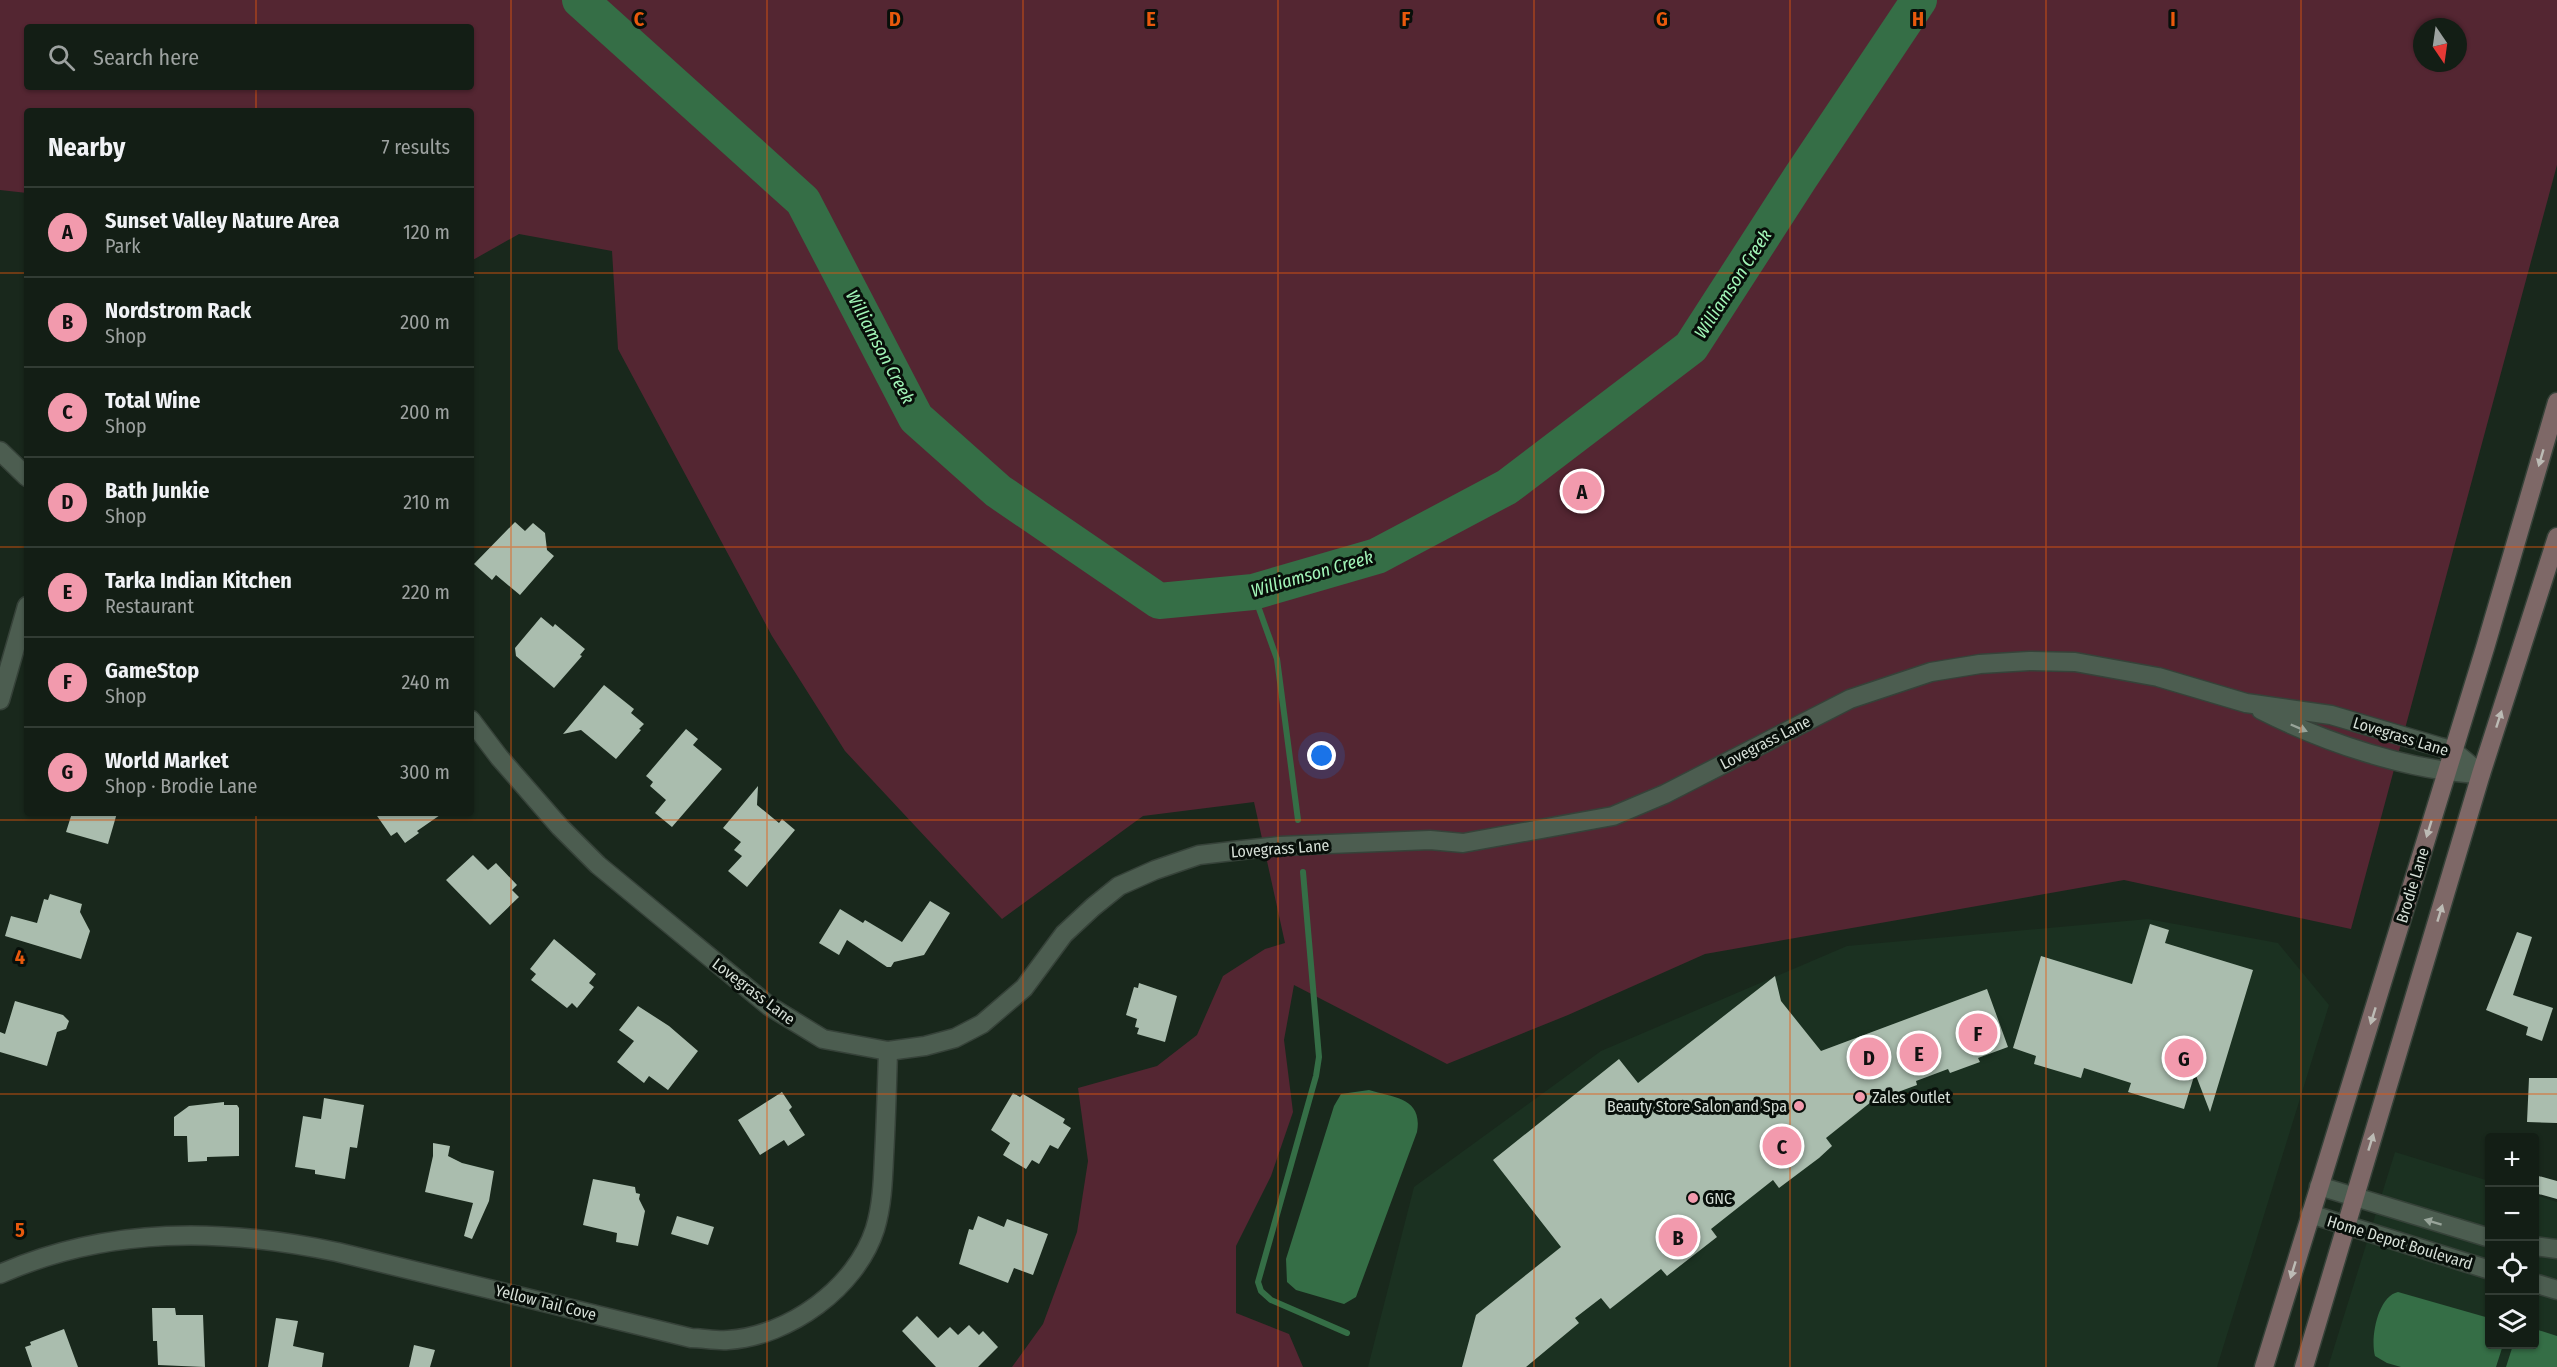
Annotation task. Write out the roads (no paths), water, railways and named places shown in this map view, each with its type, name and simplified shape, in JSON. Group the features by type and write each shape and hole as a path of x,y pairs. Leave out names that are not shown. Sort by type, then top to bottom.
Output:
{"main road":[{"name":"Brodie Lane","path":"2264,1367 2485,648 2557,402"},
{"name":"Brodie Lane","path":"2304,1367 2481,774 2557,537"}],"street":[{"path":"0,451 24,474"},
{"path":"0,700 24,616"},
{"name":"Lovegrass Lane","path":"474,724 545,810 598,865 762,1001 823,1039 888,1051 926,1046 955,1038 982,1024 1024,988 1064,934 1110,893 1119,886 1155,870 1199,855 1279,846 1430,840 1463,843 1613,816 1665,794 1850,699 1931,672 1980,663 2075,662 2158,677 2246,703 2324,739 2446,773 2481,774"},
{"name":"Lovegrass Lane","path":"2246,703 2331,715 2452,750 2481,774"},
{"name":"Yellow Tail Cove","path":"0,1274 58,1252 112,1240 174,1235 283,1240 691,1338 728,1340 754,1335 775,1329 815,1307 838,1287 859,1260 874,1231 881,1204 884,1172 888,1051"},
{"name":"Home Depot Boulevard","path":"2319,1186 2485,1237"},
{"name":"Home Depot Boulevard","path":"2310,1214 2485,1268"},
{"path":"2539,1247 2557,1249"},
{"path":"2539,1284 2557,1290"}],"waterway":[{"name":"Williamson Creek","path":"580,0 803,201 916,418 998,491 1159,601 1253,592 1377,556 1507,487 1691,347 1919,0"},
{"path":"1253,592 1277,659 1298,820"},
{"path":"1303,872 1319,1057 1316,1076 1258,1282 1261,1291 1271,1300 1347,1333"}],"place":[{"name":"Sunset Valley Nature Area","path":"1582,491"},
{"name":"GameStop","path":"1978,1033"},
{"name":"Tarka Indian Kitchen","path":"1919,1053"},
{"name":"Bath Junkie","path":"1869,1057"},
{"name":"World Market","path":"2184,1058"},
{"name":"Zales Outlet","path":"1860,1097"},
{"name":"Beauty Store Salon and Spa","path":"1799,1106"},
{"name":"Total Wine","path":"1782,1146"},
{"name":"GNC","path":"1693,1198"},
{"name":"Nordstrom Rack","path":"1678,1237"}]}
